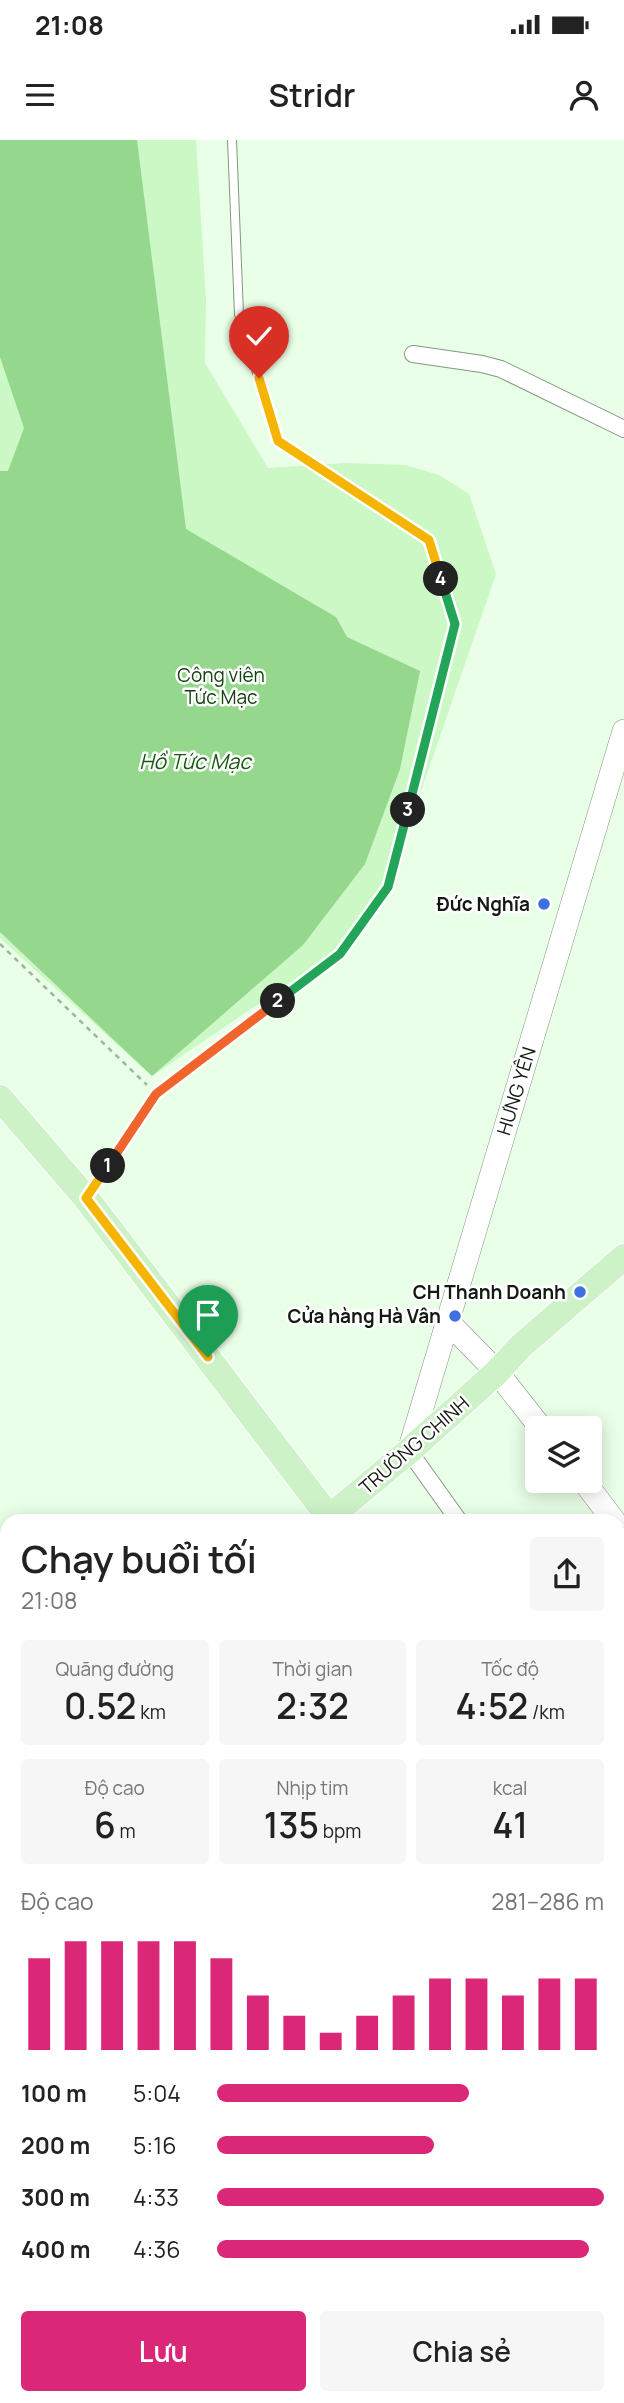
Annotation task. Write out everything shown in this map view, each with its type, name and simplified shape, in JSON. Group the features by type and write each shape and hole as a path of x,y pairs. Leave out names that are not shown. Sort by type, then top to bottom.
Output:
{"main road":[{"path":"0,1098 86,1198 323,1514"},
{"name":"TRƯỜNG CHINH","path":"334,1514 409,1451 497,1372 521,1346 624,1257"},
{"name":"TRƯỜNG CHINH","path":"497,1372 527,1357 624,1275"}],"street":[{"path":"413,354 501,369 624,429"},
{"name":"HƯNG YÊN","path":"409,1451 624,731"},
{"path":"448,1322 497,1372 532,1416"},
{"path":"409,1451 454,1514"},
{"path":"593,1493 609,1514"}],"lane":[{"path":"86,1198 156,1094 340,954 388,887 455,624 429,540 278,441 239,314 232,140"}],"path":[{"path":"0,944 156,1094"}],"green space":[{"name":"Hồ Tức Mạc","path":"0,140 196,140 206,300 205,363 268,468 347,463 405,465 439,475 469,494 496,574 388,887 347,944 152,1076 0,938"}],"water":[{"name":"Hồ Tức Mạc","path":"0,140 137,140 186,529 336,617 347,637 420,671 400,769 365,864 303,945 152,1076 0,932 0,471 8,471 24,428 0,357"}],"place":[{"name":"Đức Nghĩa","path":"544,904"},
{"name":"CH Thanh Doanh","path":"580,1292"},
{"name":"Cửa hàng Hà Vân","path":"455,1316"}],"route":[{"path":"208,1357 86,1198 156,1094 340,954 388,887 455,624 429,540 278,441 259,378"}],"park label":[{"name":"Công viên Tức Mạc","path":"221,686"}]}
